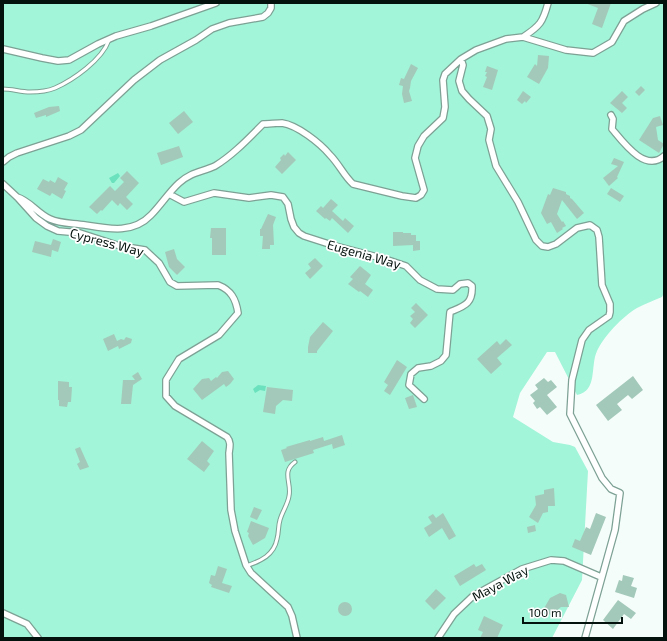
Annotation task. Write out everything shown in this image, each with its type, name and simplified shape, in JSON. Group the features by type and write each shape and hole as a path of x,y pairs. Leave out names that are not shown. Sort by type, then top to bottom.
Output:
{"street":[{"path":"3,49 42,58 64,61 69,60 80,55 93,46 109,39 216,3"},
{"path":"3,162 17,153 69,136 81,130 134,80 160,60 196,40 212,29 229,23 263,17 271,8 271,3"},
{"path":"523,37 535,29 544,18 548,3"},
{"path":"17,197 25,199 44,215 56,221 100,228 131,228 145,220 179,183 189,175 213,167 226,158 263,124 283,123 300,130 318,142 331,155 347,179 353,184 416,198 421,195 424,190 415,158 418,146 424,136 442,118 445,107 443,80 445,74 461,59 476,50 506,39 523,37 566,50 593,53 612,42 624,21 656,3"},
{"path":"461,59 463,65 459,81 462,91 468,99 487,116 491,129 489,140 496,166 518,202 536,240 542,246 548,247 556,244 577,228 590,225 597,230 600,237 602,286 610,304 610,312 609,316 589,330 582,340 572,380 570,414 602,478 611,489 620,492 615,530 585,638"},
{"path":"611,115 613,119 612,129 635,155 653,161 660,160 664,156"},
{"name":"Cypress Way","path":"3,184 36,218 46,226 58,231 80,233 120,246 145,250 159,263 170,282 177,286 218,285 224,287 233,296 238,313 219,335 179,359 166,380 166,396 175,406 228,437 230,440 231,510 235,531 246,566 251,574 288,608 292,616 297,638"},
{"name":"Eugenia Way","path":"169,194 184,202 214,193 249,198 271,195 283,197 288,204 290,220 298,233 304,236 406,266 420,280 437,290 452,290 460,284 468,283 472,286 472,298 466,304 450,312 446,354 441,361 431,366 418,368 411,374 409,384 424,399"},
{"name":"Maya Way","path":"438,638 454,614 473,596 522,569 551,560 564,561 601,576"},
{"path":"3,612 27,624 38,638"}],"lane":[{"path":"3,89 30,92 55,88 100,57 107,46 109,39"},
{"path":"246,566 265,558 275,546 280,518 289,497 287,472 290,466 295,462"}],"shaded area":[{"path":"3,3 664,3 664,293 662,297 631,312 609,333 597,351 591,383 584,393 577,395 555,352 547,352 520,393 513,417 553,442 575,447 588,471 582,580 552,638 3,638"},
{"path":"118,173 120,176 114,183 112,183 109,178"},
{"path":"258,385 266,386 265,391 260,390 255,393 253,389"}],"building":[{"path":"585,3 611,3 602,28 592,24 598,8"},
{"path":"538,55 549,56 548,68 539,84 527,77 535,64 537,66"},
{"path":"411,64 418,68 411,81 409,91 412,101 404,103 402,94 403,86 399,85 401,78 404,79"},
{"path":"487,66 498,70 492,90 483,87 487,77 485,76 487,72 485,72"},
{"path":"641,86 645,90 639,96 635,92"},
{"path":"523,91 531,97 526,103 525,101 522,104 517,100"},
{"path":"622,91 628,97 622,103 627,108 622,113 610,103"},
{"path":"59,106 60,111 46,117 46,115 36,118 34,113 49,107"},
{"path":"184,111 193,122 178,134 169,123"},
{"path":"660,116 663,125 656,127 658,140 664,144 659,153 639,140 653,118"},
{"path":"179,146 183,157 161,165 157,153"},
{"path":"288,152 296,160 282,174 275,167 281,160 280,158 284,154 285,156"},
{"path":"614,158 624,162 617,177 618,178 609,186 603,178 618,166 611,164"},
{"path":"127,171 139,183 126,197 133,204 127,210 120,203 118,206 112,200 102,211 101,210 97,214 89,207 110,186 115,191 124,182 120,178"},
{"path":"58,177 68,183 64,190 66,191 62,199 52,193 50,196 37,189 43,179 49,182 50,180 55,183"},
{"path":"553,188 566,192 566,194 570,196 570,198 584,213 577,219 562,200 557,214 566,226 557,233 551,222 547,224 541,213 548,194 550,195"},
{"path":"611,188 624,196 620,202 607,194"},
{"path":"331,199 338,205 332,211 343,221 345,218 354,226 348,233 332,218 330,221 326,218 325,219 316,211 321,206 323,208"},
{"path":"268,214 276,217 273,225 274,245 270,245 270,249 262,249 263,236 260,236 260,229"},
{"path":"211,228 226,228 226,255 212,255 212,238 210,238"},
{"path":"393,232 411,233 411,235 416,235 416,241 420,241 420,250 413,251 413,245 393,246"},
{"path":"53,239 61,242 58,252 52,250 51,257 32,252 35,241 51,245"},
{"path":"174,249 177,259 185,267 177,275 169,267 165,252"},
{"path":"315,258 323,266 310,279 305,273 311,268 308,264"},
{"path":"360,266 371,275 365,284 373,290 368,297 348,284 353,279 350,277"},
{"path":"416,303 428,315 415,328 410,323 413,319 410,316 415,312 411,308"},
{"path":"323,322 333,331 317,353 308,353 310,337"},
{"path":"114,334 117,341 121,339 124,340 126,337 132,339 131,343 119,349 118,346 108,351 103,339"},
{"path":"506,339 512,345 497,358 502,364 491,374 477,359 497,341 500,345"},
{"path":"397,360 407,367 390,395 384,391 388,385 384,382"},
{"path":"228,371 234,379 230,384 226,387 224,384 202,400 193,389 202,379 209,378 211,381 216,377 217,378 222,372"},
{"path":"138,372 142,379 133,385 131,404 121,404 123,380 135,380 132,376"},
{"path":"633,376 643,390 632,399 628,395 617,404 622,410 608,421 596,405"},
{"path":"544,378 548,382 551,380 557,387 547,395 557,407 547,415 540,407 537,409 533,403 535,401 530,395 538,389 535,385"},
{"path":"58,381 69,382 69,387 72,387 71,402 68,402 67,407 59,406"},
{"path":"267,387 293,390 292,401 283,400 276,406 275,414 263,412"},
{"path":"413,395 417,407 409,409 405,398"},
{"path":"342,435 345,445 333,449 332,444 313,450 314,453 285,462 281,450 287,448 286,447 323,437 324,441"},
{"path":"202,441 214,451 207,461 210,464 204,472 187,459"},
{"path":"80,447 89,467 80,470 77,464 80,462 75,449"},
{"path":"554,488 555,506 548,506 548,512 543,513 538,523 529,517 536,505 535,496 544,494 544,490"},
{"path":"254,507 262,510 257,520 250,517"},
{"path":"443,513 456,536 449,540 442,528 429,537 424,528 432,523 428,517 433,514 436,518"},
{"path":"596,513 606,517 591,555 572,547 575,539 580,541 586,527 590,529"},
{"path":"251,521 269,528 265,538 253,545 248,536 249,533 247,532"},
{"path":"535,525 536,531 528,533 527,527"},
{"path":"474,564 476,567 482,564 486,570 460,586 454,576"},
{"path":"218,566 227,569 222,583 232,586 229,593 211,587 212,585 209,583 211,575 215,576"},
{"path":"623,575 634,578 631,586 637,588 634,598 615,592 619,580 622,581"},
{"path":"436,589 446,598 434,610 425,601"},
{"path":"560,593 566,595 569,607 561,607 555,612 553,617 543,610 550,598"},
{"path":"618,600 636,613 631,619 624,614 613,629 603,620"},
{"path":"345,602 350,604 352,609 350,614 345,616 340,614 338,609 340,604"},
{"path":"484,616 503,625 497,638 480,638 483,632 478,630"}]}
